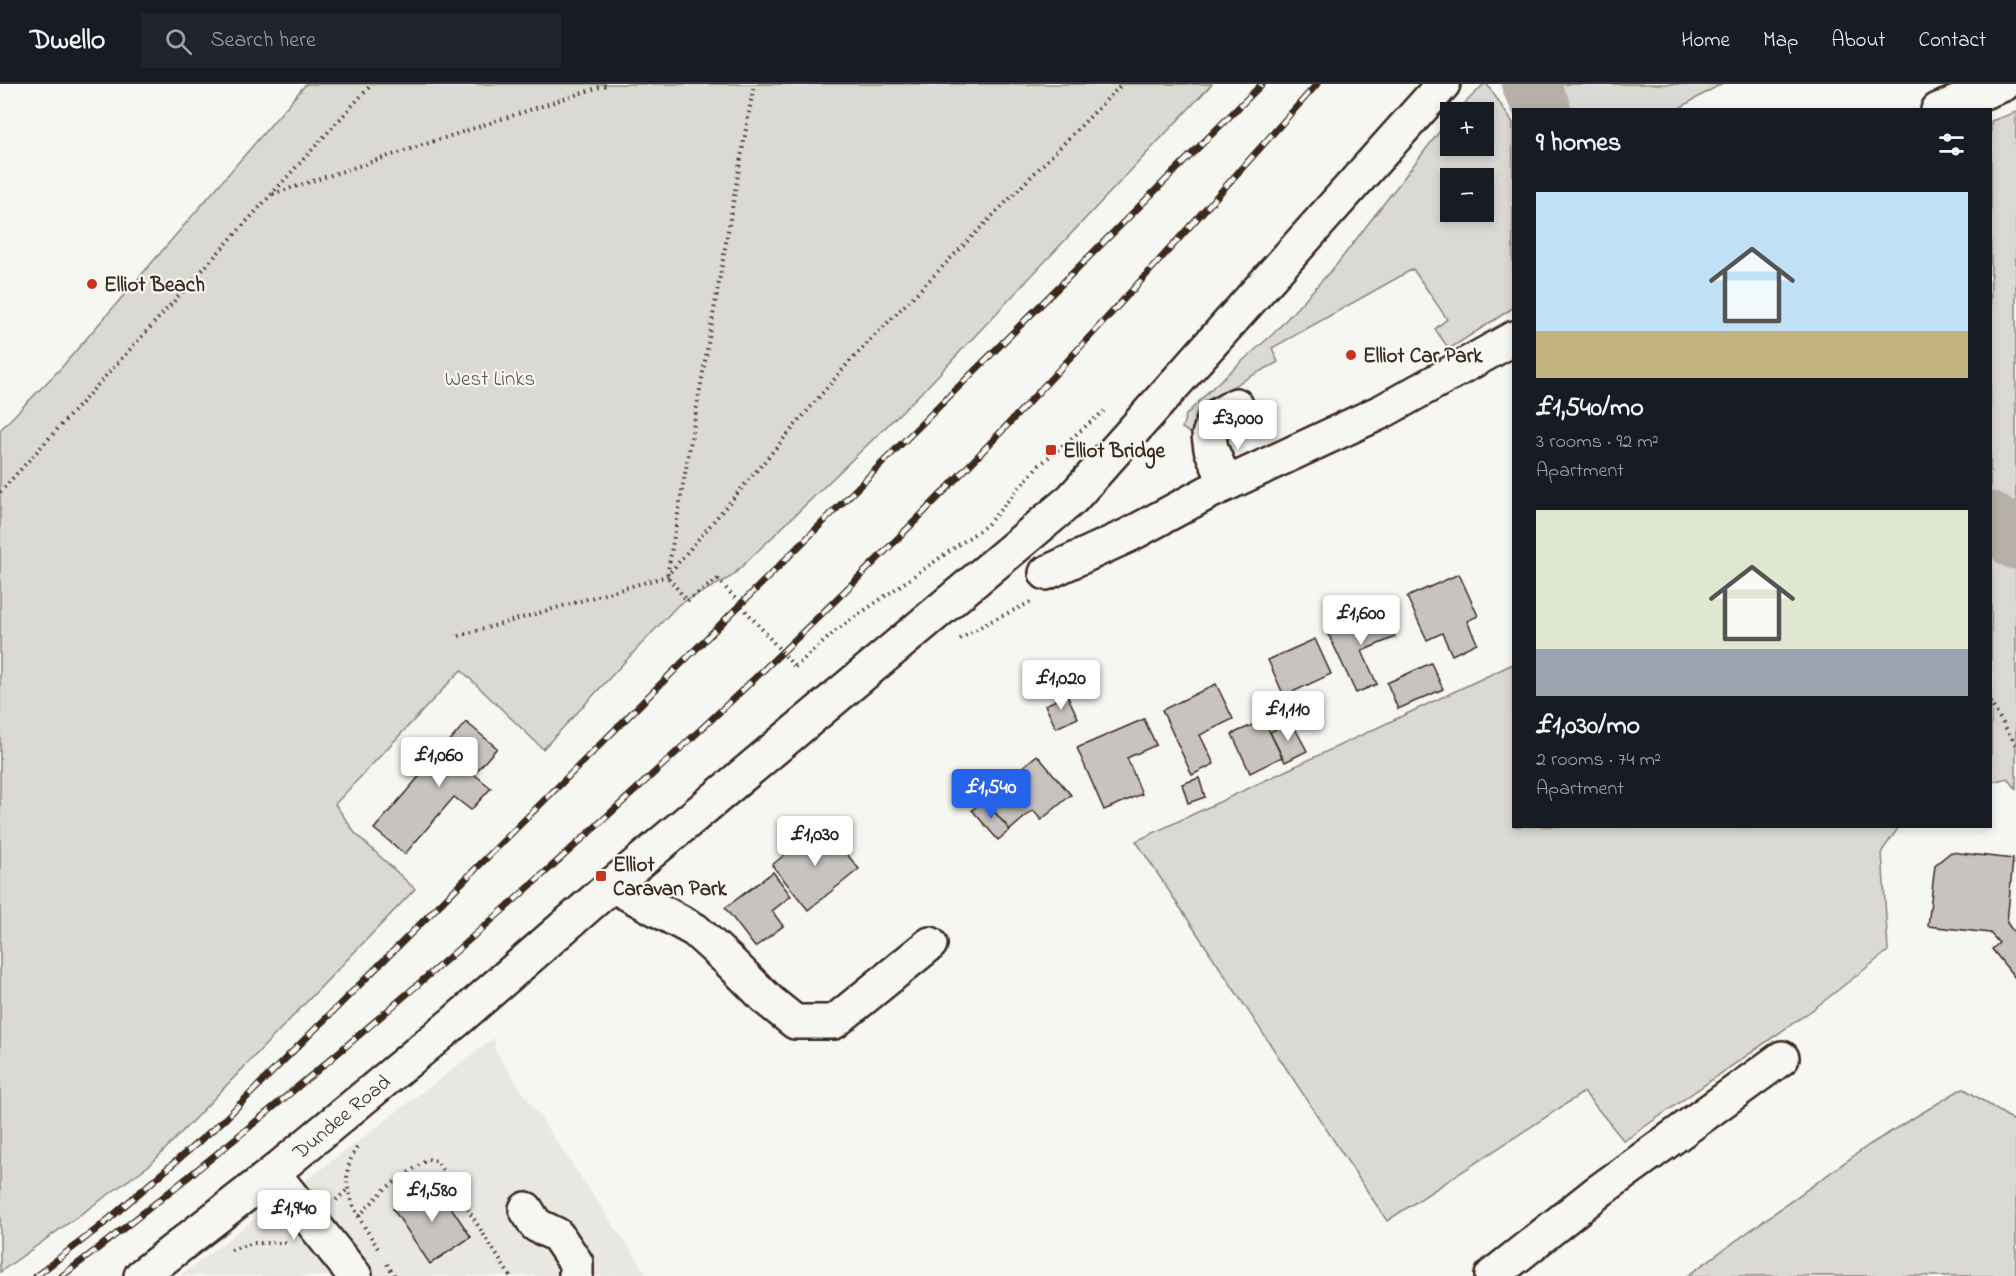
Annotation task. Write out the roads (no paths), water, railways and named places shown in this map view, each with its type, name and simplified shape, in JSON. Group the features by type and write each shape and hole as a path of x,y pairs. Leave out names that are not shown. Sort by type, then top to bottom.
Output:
{"main road":[{"name":"Dundee Road","path":"141,1276 273,1173 456,1022 612,885 1072,499 1443,84"},
{"path":"1943,108 2004,84"},
{"path":"1046,573 1129,535 1226,484 1383,411 1512,339"},
{"path":"1226,484 1211,449 1209,435 1215,417 1236,405"},
{"path":"612,885 695,930 768,1001 795,1022 834,1022 930,944"},
{"path":"1492,1276 1599,1191 1782,1058"},
{"path":"273,1173 356,1276"},
{"path":"526,1209 536,1226 557,1235 576,1263 576,1276"}],"waterway":[{"path":"1530,84 1542,108"},
{"path":"1992,521 2002,527 2016,541"}],"railway":[{"path":"36,1276 102,1225 225,1119 1262,84"},
{"path":"62,1276 234,1140 401,999 564,856 720,712 822,614 973,462 1122,301 1317,84"}],"place":[{"name":"Elliot Beach","path":"92,284"},
{"name":"Elliot Car Park","path":"1351,355"},
{"name":"Elliot Bridge","path":"1051,450"},
{"name":"Elliot Caravan Park","path":"601,876"}],"park label":[{"name":"West Links","path":"490,378"}]}
